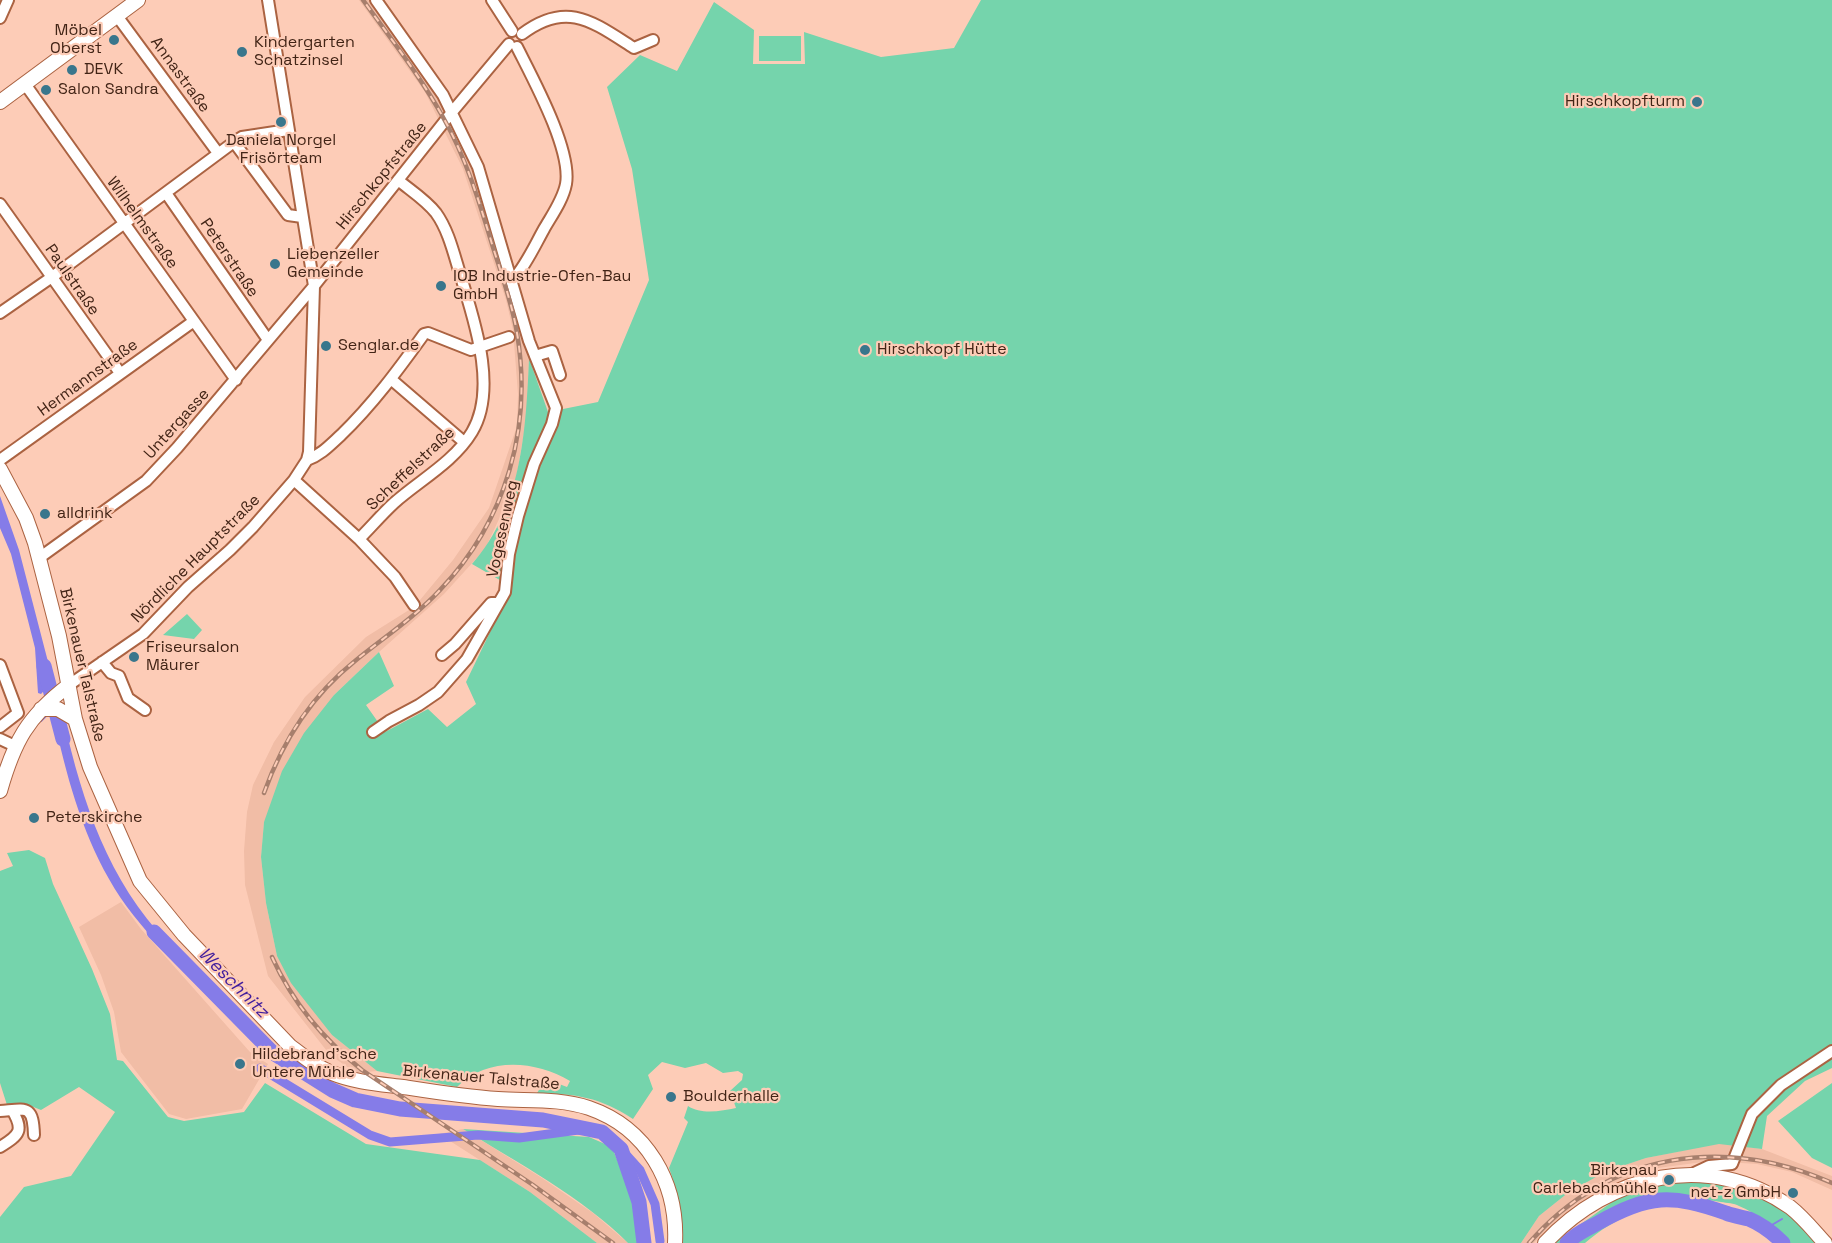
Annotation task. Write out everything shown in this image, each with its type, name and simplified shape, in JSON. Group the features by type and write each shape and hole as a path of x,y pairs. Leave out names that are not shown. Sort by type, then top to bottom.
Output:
{"main road":[{"path":"0,102 138,0"},
{"name":"Birkenauer Talstraße","path":"0,469 26,518 39,558 59,636 72,717 95,779 140,882 184,935 290,1046 310,1062 333,1074 364,1082 464,1096 570,1103 606,1115 620,1123 636,1135 660,1167 669,1187 673,1204 675,1243"},
{"path":"0,791 15,746 32,714 67,687"},
{"path":"32,714 58,709 72,717"},
{"path":"1545,1243 1571,1218 1599,1201 1650,1180 1692,1174 1727,1178 1745,1184 1790,1208 1826,1243"}],"street":[{"path":"0,18 8,0"},
{"name":"Nördliche Hauptstraße","path":"67,687 143,634 188,587 253,527 294,480 307,460 314,286 267,0"},
{"path":"376,0 443,95 452,112 478,167 534,356 552,351 560,375"},
{"path":"492,0 517,32 555,15 579,16 602,27 634,48 653,40"},
{"name":"Annastraße","path":"117,16 219,153"},
{"name":"Hirschkopfstraße","path":"314,286 452,112 513,46 522,44 524,39 517,32"},
{"path":"513,46 554,124 565,163 566,182 562,196 551,217 522,269 513,280"},
{"name":"Wilhelmstraße","path":"24,84 236,380"},
{"path":"0,313 234,142 242,138 288,130"},
{"path":"234,142 288,215 302,217"},
{"name":"Scheffelstraße","path":"359,539 393,504 445,462 464,442 472,432 478,417 482,395 483,363 479,334 447,231 427,204 398,180"},
{"name":"Peterstraße","path":"166,192 268,340"},
{"name":"Paulstraße","path":"0,204 120,373"},
{"name":"Untergasse","path":"39,558 146,481 236,380 314,286"},
{"name":"Hermannstraße","path":"0,460 194,321"},
{"path":"307,460 319,456 363,414 392,380 424,334 428,333 471,350 509,337"},
{"name":"Vogesenweg","path":"373,732 438,692 467,659 505,592 509,554 518,516 534,464 552,424 556,408 534,356"},
{"path":"392,380 464,442"},
{"path":"294,480 359,539 395,578 414,605"},
{"path":"442,655 455,644 491,603 497,603"},
{"path":"102,662 111,673 119,675 128,698 145,710"},
{"path":"0,665 32,714 0,727"},
{"path":"0,740 15,746"},
{"path":"1692,1174 1709,1166 1732,1164 1752,1114 1781,1085 1832,1052"},
{"path":"0,1111 22,1108 29,1110 33,1118 34,1135"},
{"path":"0,1147 14,1137 19,1130 18,1121 12,1110"}],"shaded area":[{"path":"359,0 371,0 434,86 475,168 529,358 527,416 515,485 485,549 444,594 334,695 264,822 261,857 266,903 277,956 332,1035 377,1071 356,1073 330,1055 268,976 245,885 244,851 247,812 253,785 274,742 305,697 366,637 409,610 420,600 453,560 489,508 517,426 518,394 513,330 506,300 463,169 425,92"},
{"path":"0,496 19,550 53,681 41,694 38,693 35,648 11,554 0,528"},
{"path":"54,719 64,721 89,811 101,840 129,893 168,943 162,949 121,898 90,841 76,801"},
{"path":"121,902 141,929 250,1052 268,1064 242,1109 186,1119 169,1114 121,1052 114,1012 101,975 79,927"},
{"path":"463,1129 593,1213 628,1243 597,1243 530,1192 439,1134"},
{"path":"1719,1143 1762,1149 1832,1176 1832,1190 1792,1172 1757,1164 1710,1161 1658,1168 1618,1181 1576,1204 1534,1243 1521,1243 1539,1216 1569,1192 1607,1171 1646,1158"}],"green space":[{"path":"981,0 1832,0 1832,1068 1805,1081 1767,1116 1762,1149 1719,1144 1646,1158 1607,1171 1569,1192 1539,1216 1521,1243 682,1243 679,1205 669,1168 688,1122 684,1118 688,1106 699,1111 736,1108 730,1091 742,1080 743,1074 738,1071 723,1073 706,1063 685,1068 662,1062 648,1075 653,1089 633,1119 609,1106 587,1098 537,1093 546,1079 567,1087 570,1081 556,1074 526,1066 496,1066 482,1070 457,1087 377,1071 332,1035 291,983 277,956 266,903 261,857 264,822 282,771 304,733 334,695 379,652 394,686 366,705 385,732 428,709 447,727 476,704 466,682 492,628 505,583 472,564 489,542 502,518 511,493 523,440 529,358 548,412 598,402 649,280 632,169 607,87 640,55 677,71 714,2 754,30 753,64 805,64 804,32 881,57 954,48"},
{"path":"759,36 801,36 801,61 759,61"},
{"path":"187,614 202,630 194,639 163,635"},
{"path":"29,850 45,858 53,884 92,969 110,1014 117,1060 123,1061 168,1117 184,1121 244,1112 265,1083 366,1144 480,1160 530,1192 597,1243 0,1243 0,1217 24,1187 71,1176 115,1112 79,1087 41,1110 26,1104 7,1105 0,1083 0,871 13,866 7,853"},
{"path":"1832,1083 1832,1168 1812,1158 1778,1121"},
{"path":"463,1129 589,1137 612,1147 634,1202 641,1243 628,1243 571,1196"},
{"path":"1699,1179 1737,1189 1773,1205 1798,1221 1817,1243 1786,1243 1765,1222 1746,1209 1733,1204 1685,1200 1667,1202 1631,1214 1599,1232 1585,1243 1554,1243 1622,1195 1641,1188"}],"waterway":[{"name":"Weschnitz","path":"44,666 63,739"},
{"path":"41,721 47,715"},
{"name":"Weschnitz","path":"154,932 273,1053 332,1090 355,1100 400,1109 543,1120 602,1132 621,1149 639,1202 644,1243"},
{"path":"260,1068 370,1135 390,1142 478,1135 519,1138 586,1129"},
{"path":"621,1149 640,1170 655,1204 660,1241"},
{"name":"Weschnitz","path":"1567,1243 1581,1232 1616,1213 1647,1202 1661,1200 1690,1202 1749,1219 1783,1243"},
{"path":"1765,1229 1782,1219"}],"railway":[{"path":"264,793 280,755 312,704 339,675 420,609 463,563 498,503 517,437 521,403 521,368 517,333 506,288 471,180 452,134 435,103 363,0"},
{"path":"272,957 289,990 310,1019 362,1070 533,1185 613,1243"},
{"path":"1529,1243 1560,1212 1594,1188 1631,1171 1670,1161 1709,1157 1750,1159 1791,1168 1832,1183"}],"place":[{"name":"Möbel Oberst","path":"114,40"},
{"name":"Kindergarten Schatzinsel","path":"242,52"},
{"name":"DEVK","path":"72,70"},
{"name":"Salon Sandra","path":"46,90"},
{"name":"Hirschkopfturm","path":"1697,102"},
{"name":"Daniela Norgel Frisörteam","path":"281,122"},
{"name":"Liebenzeller Gemeinde","path":"275,264"},
{"name":"IOB Industrie-Ofen-Bau GmbH","path":"441,286"},
{"name":"Senglar.de","path":"326,346"},
{"name":"Hirschkopf Hütte","path":"865,350"},
{"name":"alldrink","path":"45,514"},
{"name":"Friseursalon Mäurer","path":"134,657"},
{"name":"Peterskirche","path":"34,818"},
{"name":"Hildebrand’sche Untere Mühle","path":"240,1064"},
{"name":"Boulderhalle","path":"671,1097"},
{"name":"Birkenau Carlebachmühle","path":"1669,1180"},
{"name":"net-z GmbH","path":"1793,1193"}]}
